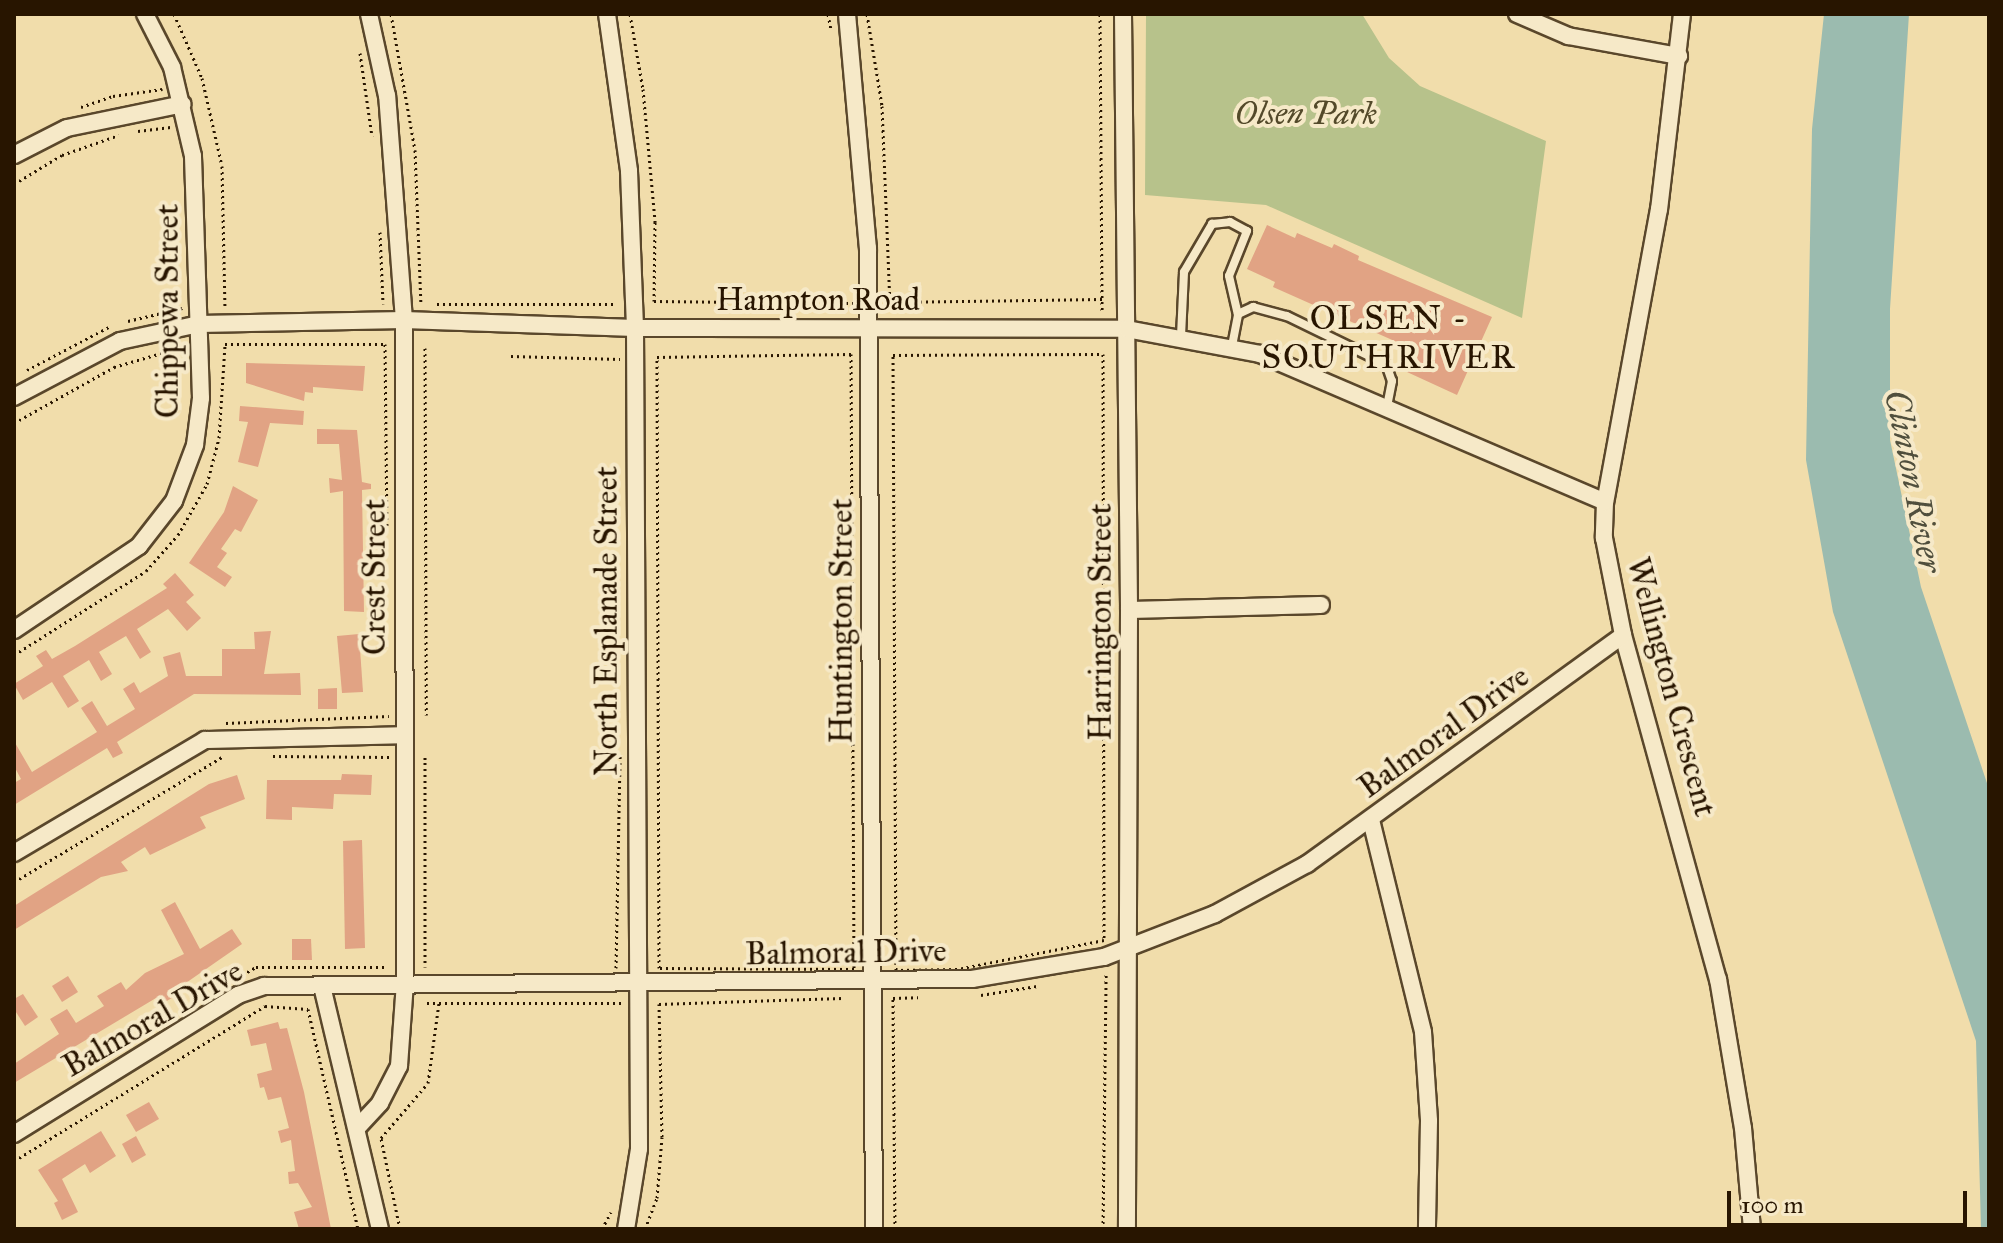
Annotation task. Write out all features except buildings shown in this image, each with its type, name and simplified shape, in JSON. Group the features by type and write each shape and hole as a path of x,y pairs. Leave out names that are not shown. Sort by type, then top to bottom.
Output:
{"street":[{"name":"Chippewa Street","path":"14,630 114,566 139,546 174,501 195,445 199,324 195,181 183,104 172,67 145,14"},
{"name":"Crest Street","path":"357,1128 380,1103 399,1066 405,983 404,320 387,96 369,14"},
{"name":"North Esplanade Street","path":"607,14 629,171 635,328 635,984 639,1149 626,1229"},
{"name":"Huntington Street","path":"847,14 864,172 868,327 874,1229"},
{"name":"Harrington Street","path":"1123,14 1129,610 1127,1229"},
{"path":"1517,14 1568,36 1679,56"},
{"name":"Wellington Crescent","path":"1682,14 1659,209 1605,502 1604,538 1623,635 1718,979 1743,1128 1752,1229"},
{"path":"14,155 67,128 183,104"},
{"name":"Hampton Road","path":"14,397 120,341 199,324 404,320 635,328 1127,329 1232,346 1387,406 1605,502"},
{"path":"1129,610 1321,605"},
{"name":"Balmoral Drive","path":"14,1134 238,995 264,986 872,982 1025,973 1130,946 1271,886 1371,820 1623,635"},
{"path":"14,853 205,740 403,735"},
{"path":"1371,820 1423,1032 1429,1136 1427,1229"},
{"path":"322,986 380,1229"}],"lane":[{"path":"1181,336 1184,272 1212,224 1243,225 1247,231 1229,276 1238,314 1232,346"},
{"path":"1238,314 1253,307 1287,316 1373,355 1386,364 1392,381 1387,406"}],"path":[{"path":"174,14 202,78 222,166 225,308 241,308"},
{"path":"391,14 415,150 421,304 619,304"},
{"path":"630,14 643,89 654,207 654,301 854,303 854,289"},
{"path":"828,14 833,40"},
{"path":"867,14 882,106 890,302 1102,299"},
{"path":"1100,14 1102,316"},
{"path":"357,41 373,142"},
{"path":"14,184 62,155 125,133 175,130"},
{"path":"379,218 383,307"},
{"path":"25,372 96,332 185,307"},
{"path":"14,655 146,571 178,535 207,484 219,438 225,344 385,344 387,531"},
{"path":"14,423 114,367 188,346 187,361"},
{"path":"425,348 426,715"},
{"path":"851,354 854,969 659,968 657,357 851,354"},
{"path":"1103,354 1104,940 957,969 896,970 893,355 1103,354"},
{"path":"511,356 622,359 622,374"},
{"path":"388,702 389,717"},
{"path":"601,969 616,969 620,746"},
{"path":"14,882 231,755"},
{"path":"264,755 391,757 391,772"},
{"path":"425,757 425,970"},
{"path":"391,952 391,967"},
{"path":"1090,975 1106,972 1103,1229"},
{"path":"978,995 1044,985"},
{"path":"645,1229 657,1198 662,1137 659,1004 857,997"},
{"path":"895,1229 893,998 922,997"},
{"path":"427,1003 622,1002"},
{"path":"400,1229 381,1138 428,1083 439,1003"},
{"path":"14,1161 265,1006 308,1009 358,1229"}],"green space":[{"name":"Olsen Park","path":"1146,14 1362,14 1389,58 1420,86 1546,141 1522,318 1266,205 1145,195"}],"shaded area":[{"path":"1824,14 1909,14 1890,309 1890,440 1921,587 1989,789 1989,1229 1981,1229 1976,1041 1833,612 1806,460 1812,129"}],"district":[{"name":"OLSEN - SOUTHRIVER","path":"1389,336"}],"water label":[{"name":"Clinton River","path":"1914,481"}]}
